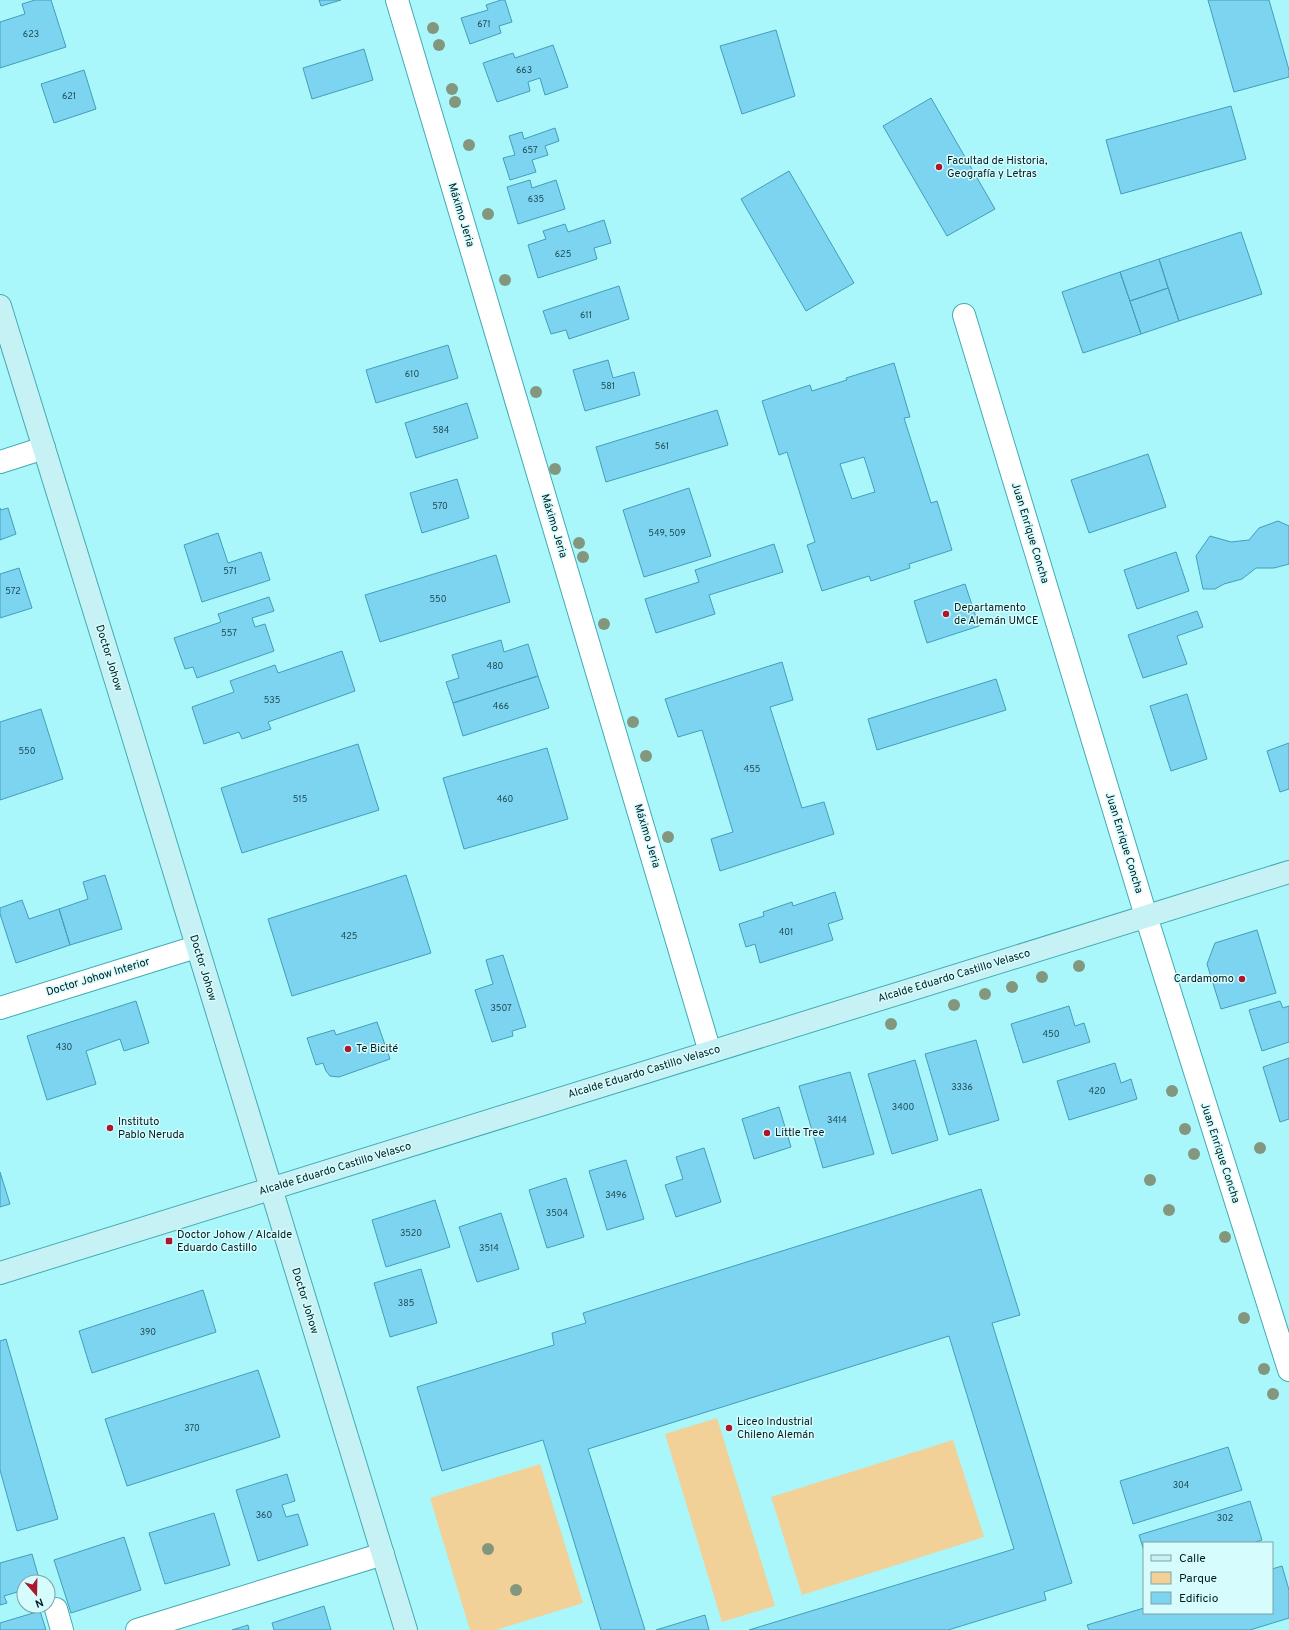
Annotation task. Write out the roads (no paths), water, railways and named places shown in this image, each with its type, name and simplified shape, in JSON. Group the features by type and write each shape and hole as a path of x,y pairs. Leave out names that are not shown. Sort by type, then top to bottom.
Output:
{"street":[{"name":"Máximo Jeria","path":"397,0 710,1052"},
{"name":"Doctor Johow","path":"0,306 406,1630"},
{"name":"Juan Enrique Concha","path":"964,315 1146,916 1289,1370"},
{"path":"0,462 44,448"},
{"name":"Alcalde Eduardo Castillo Velasco","path":"0,1273 1289,872"},
{"name":"Doctor Johow Interior","path":"0,1008 196,947"},
{"path":"137,1630 383,1554"},
{"path":"56,1609 62,1630"}],"place":[{"name":"Facultad de Historia, Geografía y Letras","path":"939,167"},
{"name":"Departamento de Alemán UMCE","path":"946,614"},
{"name":"Cardamomo","path":"1242,979"},
{"name":"Te Bicité","path":"348,1049"},
{"name":"Instituto Pablo Neruda","path":"110,1128"},
{"name":"Little Tree","path":"767,1133"},
{"name":"Doctor Johow / Alcalde Eduardo Castillo","path":"169,1241"},
{"name":"Liceo Industrial Chileno Alemán","path":"729,1428"}]}
